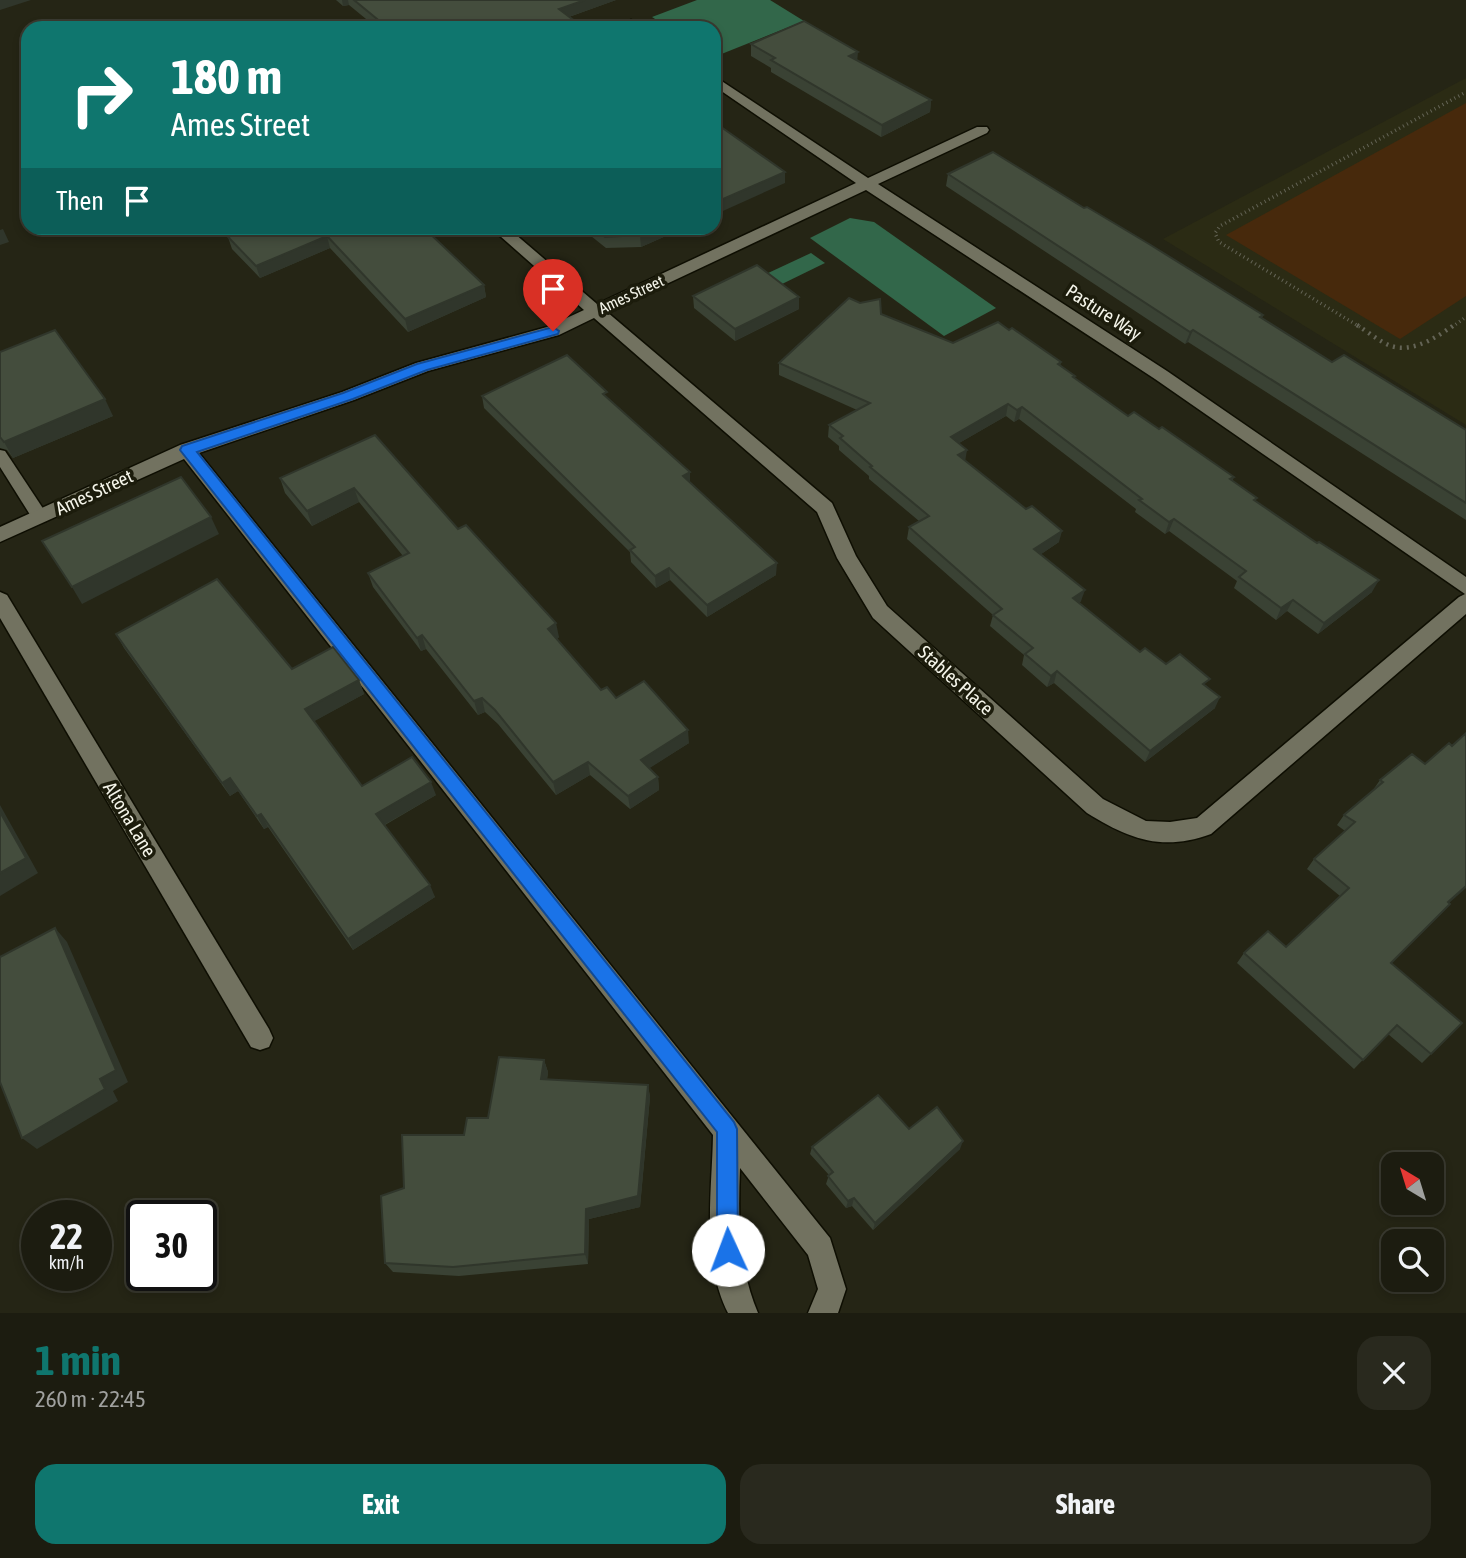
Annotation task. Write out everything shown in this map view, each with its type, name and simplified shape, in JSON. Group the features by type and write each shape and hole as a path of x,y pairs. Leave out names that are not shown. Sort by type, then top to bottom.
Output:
{"street":[{"name":"Pasture Way","path":"721,85 867,184 1161,374 1466,587"},
{"name":"Ames Street","path":"0,535 187,450 348,396 422,367 553,331 982,130"},
{"name":"Stables Place","path":"507,235 825,508 847,558 880,612 1094,806 1132,829 1165,834 1203,827 1466,601"},
{"path":"187,450 820,1248 832,1289 823,1313"},
{"name":"Altona Lane","path":"0,600 260,1038"},
{"path":"727,1129 726,1234 735,1302 743,1313"}],"lane":[{"path":"0,455 40,517"}],"path":[{"path":"1466,92 1220,226 1215,233 1219,242 1392,346 1410,348 1427,343 1466,317"}],"shaded area":[{"path":"697,0 770,0 804,21 721,54 721,21 658,21 652,17"},
{"path":"1466,78 1466,425 1163,239"},
{"path":"1466,103 1466,296 1400,339 1226,235"},
{"path":"850,218 874,222 996,308 944,336 810,238"},
{"path":"811,253 825,263 780,285 766,274"}],"building":[{"path":"354,0 585,0 559,9 575,21 380,21"},
{"path":"804,21 858,52 849,56 931,100 882,125 771,60 775,58 751,44"},
{"path":"721,127 785,172 721,200"},
{"path":"993,152 1149,244 1263,315 1260,317 1332,362 1344,355 1466,430 1466,503 1193,330 1190,332 948,174"},
{"path":"233,235 431,235 484,285 405,319 327,236 256,266 228,237"},
{"path":"603,235 640,235 605,237"},
{"path":"757,265 799,297 735,329 693,296"},
{"path":"849,298 860,303 880,299 881,314 953,343 998,322 1009,330 1012,328 1061,362 1058,364 1075,376 1073,377 1128,416 1134,412 1159,429 1162,427 1234,477 1230,479 1257,498 1254,500 1317,543 1379,580 1324,623 1293,600 1281,608 1239,577 1246,571 1174,519 1169,522 1022,407 1017,410 1008,404 951,437 967,450 958,455 1026,509 1032,506 1062,531 1034,549 1085,590 1073,598 1140,652 1145,648 1166,664 1180,654 1210,679 1203,684 1220,697 1150,751 1057,671 1051,676 1025,654 1033,648 993,615 1002,609 909,527 929,516 870,467 872,466 840,438 843,436 829,425 870,403 779,363"},
{"path":"55,330 105,399 4,442 0,437 0,352"},
{"path":"567,355 607,392 603,394 690,472 683,476 777,563 707,605 669,568 655,576 630,550 635,547 482,396"},
{"path":"375,435 458,529 466,525 556,623 548,629 601,690 607,687 616,698 644,681 688,730 641,760 658,777 628,796 588,762 553,782 495,710 482,698 474,701 422,635 417,638 368,573 409,553 354,488 307,511 280,478"},
{"path":"181,477 211,517 72,587 42,541"},
{"path":"217,579 292,669 333,647 359,680 305,709 362,786 412,757 431,782 376,814 430,885 348,939 261,814 257,816 230,778 222,783 116,634"},
{"path":"1466,733 1466,886 1391,963 1462,1023 1431,1054 1397,1025 1363,1060 1244,953 1268,931 1286,947 1349,888 1314,859 1355,822 1344,815 1412,754 1425,764 1449,743 1452,746"},
{"path":"0,812 26,858 0,873"},
{"path":"55,928 116,1070 100,1079 105,1089 22,1138 0,1082 0,957"},
{"path":"499,1057 544,1060 541,1079 648,1085 638,1196 586,1209 585,1254 453,1267 385,1263 381,1196 404,1188 402,1135 464,1135 467,1118 488,1118"},
{"path":"878,1095 909,1129 937,1107 963,1141 875,1223 854,1198 848,1201 828,1176 833,1172 812,1147"}],"route":[{"path":"553,331 422,367 348,396 187,450 727,1129 728,1250"}]}
